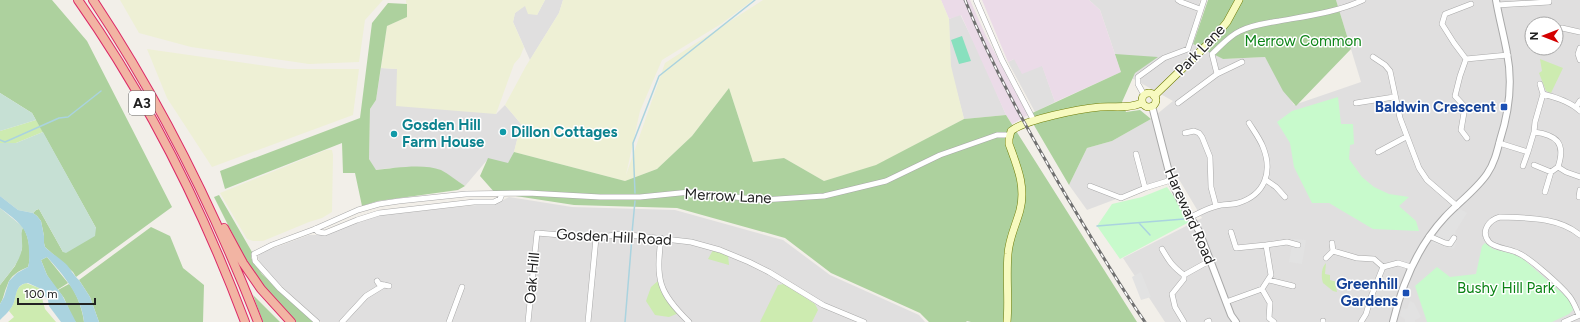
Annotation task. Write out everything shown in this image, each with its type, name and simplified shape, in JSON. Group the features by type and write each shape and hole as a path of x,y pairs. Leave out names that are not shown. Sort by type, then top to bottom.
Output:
{"highway":[{"name":"A3","path":"78,0 126,74 169,152 197,210 245,322"},
{"name":"A3","path":"93,0 161,111 219,228 258,322"},
{"path":"199,186 243,263 261,289 291,322"}],"main road":[{"name":"Park Lane","path":"1154,96 1213,39 1227,22 1239,0"},
{"path":"1148,93 1154,96 1155,103 1148,107 1142,104 1142,97 1144,95 1148,93"},
{"name":"Merrow Lane","path":"1009,135 1014,129 1034,121 1088,109 1133,107 1142,104"},
{"path":"1007,322 1008,253 1012,232 1023,195 1022,180 1009,144 1009,135"}],"street":[{"path":"976,0 1002,60 1034,121"},
{"path":"1178,0 1200,9"},
{"path":"1144,95 1138,84 1138,77 1164,58 1188,49 1204,0"},
{"path":"1217,74 1212,54 1226,40 1241,30 1300,17 1363,0"},
{"path":"1393,322 1400,294 1411,267 1429,236 1442,220 1486,175 1493,164 1506,122 1509,101 1510,75 1508,55 1496,3 1549,2 1549,0"},
{"path":"1466,59 1442,24 1445,14 1471,4"},
{"path":"1564,28 1580,32"},
{"path":"1580,48 1578,54 1580,60"},
{"path":"1466,59 1508,55"},
{"path":"1374,58 1385,65 1390,71 1394,97 1400,118 1419,168 1427,180 1457,206"},
{"path":"1466,59 1455,96 1465,107 1461,130 1467,138"},
{"path":"1178,102 1217,74 1242,62"},
{"path":"1523,166 1534,132 1535,122 1543,94 1540,84"},
{"path":"1543,94 1556,98 1578,109 1580,101"},
{"path":"1356,103 1394,97"},
{"name":"Hareward Road","path":"1152,106 1171,180 1180,200 1191,217 1211,260 1231,315 1236,322"},
{"path":"1191,217 1216,206 1237,204 1252,197 1259,191 1266,180 1267,159 1263,146 1248,123"},
{"path":"1534,132 1550,135 1556,139 1562,153 1558,167 1550,172 1545,192"},
{"path":"1185,133 1199,133 1210,157 1211,187 1216,206"},
{"name":"Merrow Lane","path":"317,322 280,289 255,261 254,254 272,245 358,210 379,204 466,194 640,197 690,192 762,200 824,196 886,181 940,155 997,135 1009,135"},
{"path":"1378,152 1406,137"},
{"path":"1499,144 1528,152"},
{"path":"1136,154 1145,188"},
{"path":"1534,165 1550,172"},
{"path":"1558,167 1570,174 1580,177"},
{"path":"1090,186 1121,198 1145,188 1171,180"},
{"path":"1266,180 1286,197"},
{"path":"1579,197 1580,190"},
{"name":"Merrow Lane","path":"314,229 318,232 325,233 379,213 474,202 494,202 500,199 502,194"},
{"path":"1564,322 1579,315 1574,302 1560,286 1525,256 1494,245 1486,237 1486,230 1488,224 1493,218 1500,217 1554,222 1573,229 1580,235"},
{"path":"1231,232 1236,248 1287,242 1298,245"},
{"name":"Gosden Hill Road","path":"536,233 596,238 621,234 691,242 720,250 749,262 769,272 823,305 864,322"},
{"name":"Oak Hill","path":"528,322 536,233"},
{"path":"1429,236 1450,244 1454,238"},
{"path":"588,322 596,238"},
{"path":"661,238 659,280 666,297 688,322"},
{"path":"1332,243 1333,251"},
{"path":"1226,302 1262,288 1268,280 1271,275 1271,269 1266,245"},
{"path":"1162,249 1174,268 1184,275"},
{"path":"1333,251 1357,258 1374,260 1383,267"},
{"path":"1326,258 1333,251"},
{"path":"1184,322 1175,307 1172,294 1184,279 1184,275 1211,260"},
{"path":"1383,267 1398,263 1411,267"},
{"path":"1361,322 1366,314 1383,267"},
{"path":"1268,280 1293,286"},
{"path":"342,322 366,296 386,285 379,284 377,281"},
{"path":"449,322 462,287"},
{"path":"1262,288 1270,303 1267,317 1274,322"}],"shaded area":[{"path":"545,0 563,0 559,13 530,60 513,22 515,13 525,5 537,15"},
{"path":"941,0 970,0 986,36 1028,115 1012,124 1006,115 961,15 949,19"},
{"path":"982,0 1089,0 1100,10 1121,72 1055,102 1042,66 1022,74 1014,59 1008,62"},
{"path":"1089,0 1200,0 1193,44 1223,59 1265,57 1294,105 1361,82 1336,0 1580,0 1580,322 1165,322 1123,258 1202,218 1177,176 1087,210 1069,185 1087,148 1112,141 1151,119 1173,101 1121,72 1100,10"},
{"path":"960,14 981,57 1006,115 964,119 950,66 949,19"},
{"path":"1014,59 1042,65 1055,102 1035,112 1008,62"},
{"path":"381,68 397,69 496,114 505,105 521,124 514,152 508,164 488,159 465,186 440,170 423,167 375,170 369,159 370,109 376,100"},
{"path":"509,197 572,207 675,210 783,240 830,275 919,315 925,322 321,322 266,272 258,257 260,253 309,235 325,235 352,224 382,215 477,205 493,205"},
{"path":"1460,209 1467,213 1455,232 1457,240 1454,249 1432,243 1444,224"},
{"path":"1293,239 1306,240 1302,264 1289,262"},
{"path":"1141,272 1151,297 1141,300 1132,277"},
{"path":"1410,301 1414,303 1421,317 1415,320 1415,322 1405,322 1405,319 1400,316 1402,308 1407,309"}],"green space":[{"path":"0,0 52,0 87,41 172,207 76,277 73,272 45,247 41,221 33,213 39,209 63,252 96,228 32,113 0,93"},
{"path":"120,0 383,0 365,20 359,62 309,64 191,47 139,33"},
{"path":"406,0 545,0 537,15 528,14 525,6 515,13 513,22 524,47 520,57 514,64 496,114 396,106 397,69 381,68 387,26 407,17"},
{"path":"563,0 753,0 721,24 662,60 640,111 626,175 665,63 763,0 941,0 949,19 951,66 964,119 877,165 824,181 784,158 753,162 729,88 692,136 657,169 625,181 514,152 521,124 505,105 526,66 559,13"},
{"name":"Merrow Common","path":"1208,0 1336,0 1351,49 1296,106 1283,91 1265,57 1223,59 1193,44"},
{"path":"388,3 407,4 407,17 387,26 376,100 370,109 369,159 376,170 417,166 434,168 441,170 465,186 458,190 378,201 362,206 355,173 343,173 342,143 225,189 220,171 360,118 372,23"},
{"path":"962,36 971,61 959,64 951,40"},
{"path":"147,49 288,69 359,69 353,115 212,167 167,98"},
{"path":"1115,54 1158,57 1135,73 1122,102 1126,112 1140,110 1151,119 1112,141 1087,148 1069,185 1028,115 1121,72"},
{"path":"1540,59 1563,68 1551,93 1546,91 1539,73 1542,71"},
{"path":"729,88 753,162 784,158 824,181 876,165 964,119 1006,115 1137,322 929,322 920,313 831,273 785,238 677,208 574,205 495,193 480,176 488,158 508,163 514,152 625,181 657,169 692,136"},
{"path":"0,93 32,113 36,120 0,131"},
{"path":"1338,97 1341,124 1353,124 1354,144 1350,145 1349,159 1362,177 1374,187 1389,194 1409,197 1399,206 1416,221 1419,231 1373,229 1329,203 1312,203 1294,167 1290,143 1277,122 1292,111"},
{"path":"36,120 43,132 16,143 0,143 0,131"},
{"path":"43,132 96,228 95,236 66,253 63,252 39,209 33,213 18,210 0,196 0,143 16,143"},
{"path":"326,150 332,150 333,155 332,212 322,218 263,241 253,241 247,239 220,193"},
{"path":"1167,187 1191,221 1120,259 1097,226 1112,204 1142,197"},
{"path":"219,195 252,252 251,258 262,274 314,322 294,322 277,304 250,269 214,197"},
{"path":"0,208 23,227 21,254 13,268 0,285"},
{"path":"23,227 29,246 30,257 28,267 18,272 10,279 0,304 0,285 15,266 22,249 21,233"},
{"path":"151,227 170,236 183,268 204,285 203,322 99,322 90,297 79,280"},
{"name":"Bushy Hill Park","path":"1485,243 1493,249 1513,254 1523,259 1569,299 1573,310 1569,314 1552,322 1427,322 1415,286 1437,267 1450,277 1476,274 1482,246"},
{"path":"713,250 728,255 729,265 708,259"},
{"path":"47,257 68,283 57,290 47,275 41,260"},
{"path":"1326,263 1325,274 1330,275 1330,280 1337,282 1337,292 1333,291 1323,283 1322,273 1323,267"},
{"path":"659,280 679,313 669,317 655,315 646,301 651,287"},
{"path":"26,283 39,288 46,296 42,298 45,309 56,322 8,322 14,317 9,311 14,303 18,288"},
{"path":"69,284 79,302 84,322 74,321 64,298 58,290"},
{"path":"784,284 815,304 818,310 812,322 760,322 778,285"},
{"path":"253,295 280,322 263,322"}],"water":[{"path":"0,196 18,210 33,213 41,221 45,247 67,265 79,280 90,297 99,322 84,322 80,304 71,286 47,257 41,260 47,275 62,295 76,322 61,322 49,306 48,300 39,288 28,283 19,287 12,307 0,320 0,304 9,281 17,273 28,267 29,259 27,236 21,225 0,208"}],"waterway":[{"path":"635,193 633,143 659,76 755,0"},
{"path":"0,140 5,142 59,118 68,117 101,91"},
{"path":"632,233 635,201"},
{"path":"1097,226 1184,219"},
{"path":"1139,223 1150,235"},
{"path":"625,322 632,237"}],"railway":[{"path":"965,0 1000,76 1026,126 1068,199 1145,322"}],"place":[{"name":"Baldwin Crescent","path":"1504,107"},
{"name":"Dillon Cottages","path":"503,132"},
{"name":"Gosden Hill Farm House","path":"394,134"},
{"name":"Greenhill Gardens","path":"1406,293"}]}
